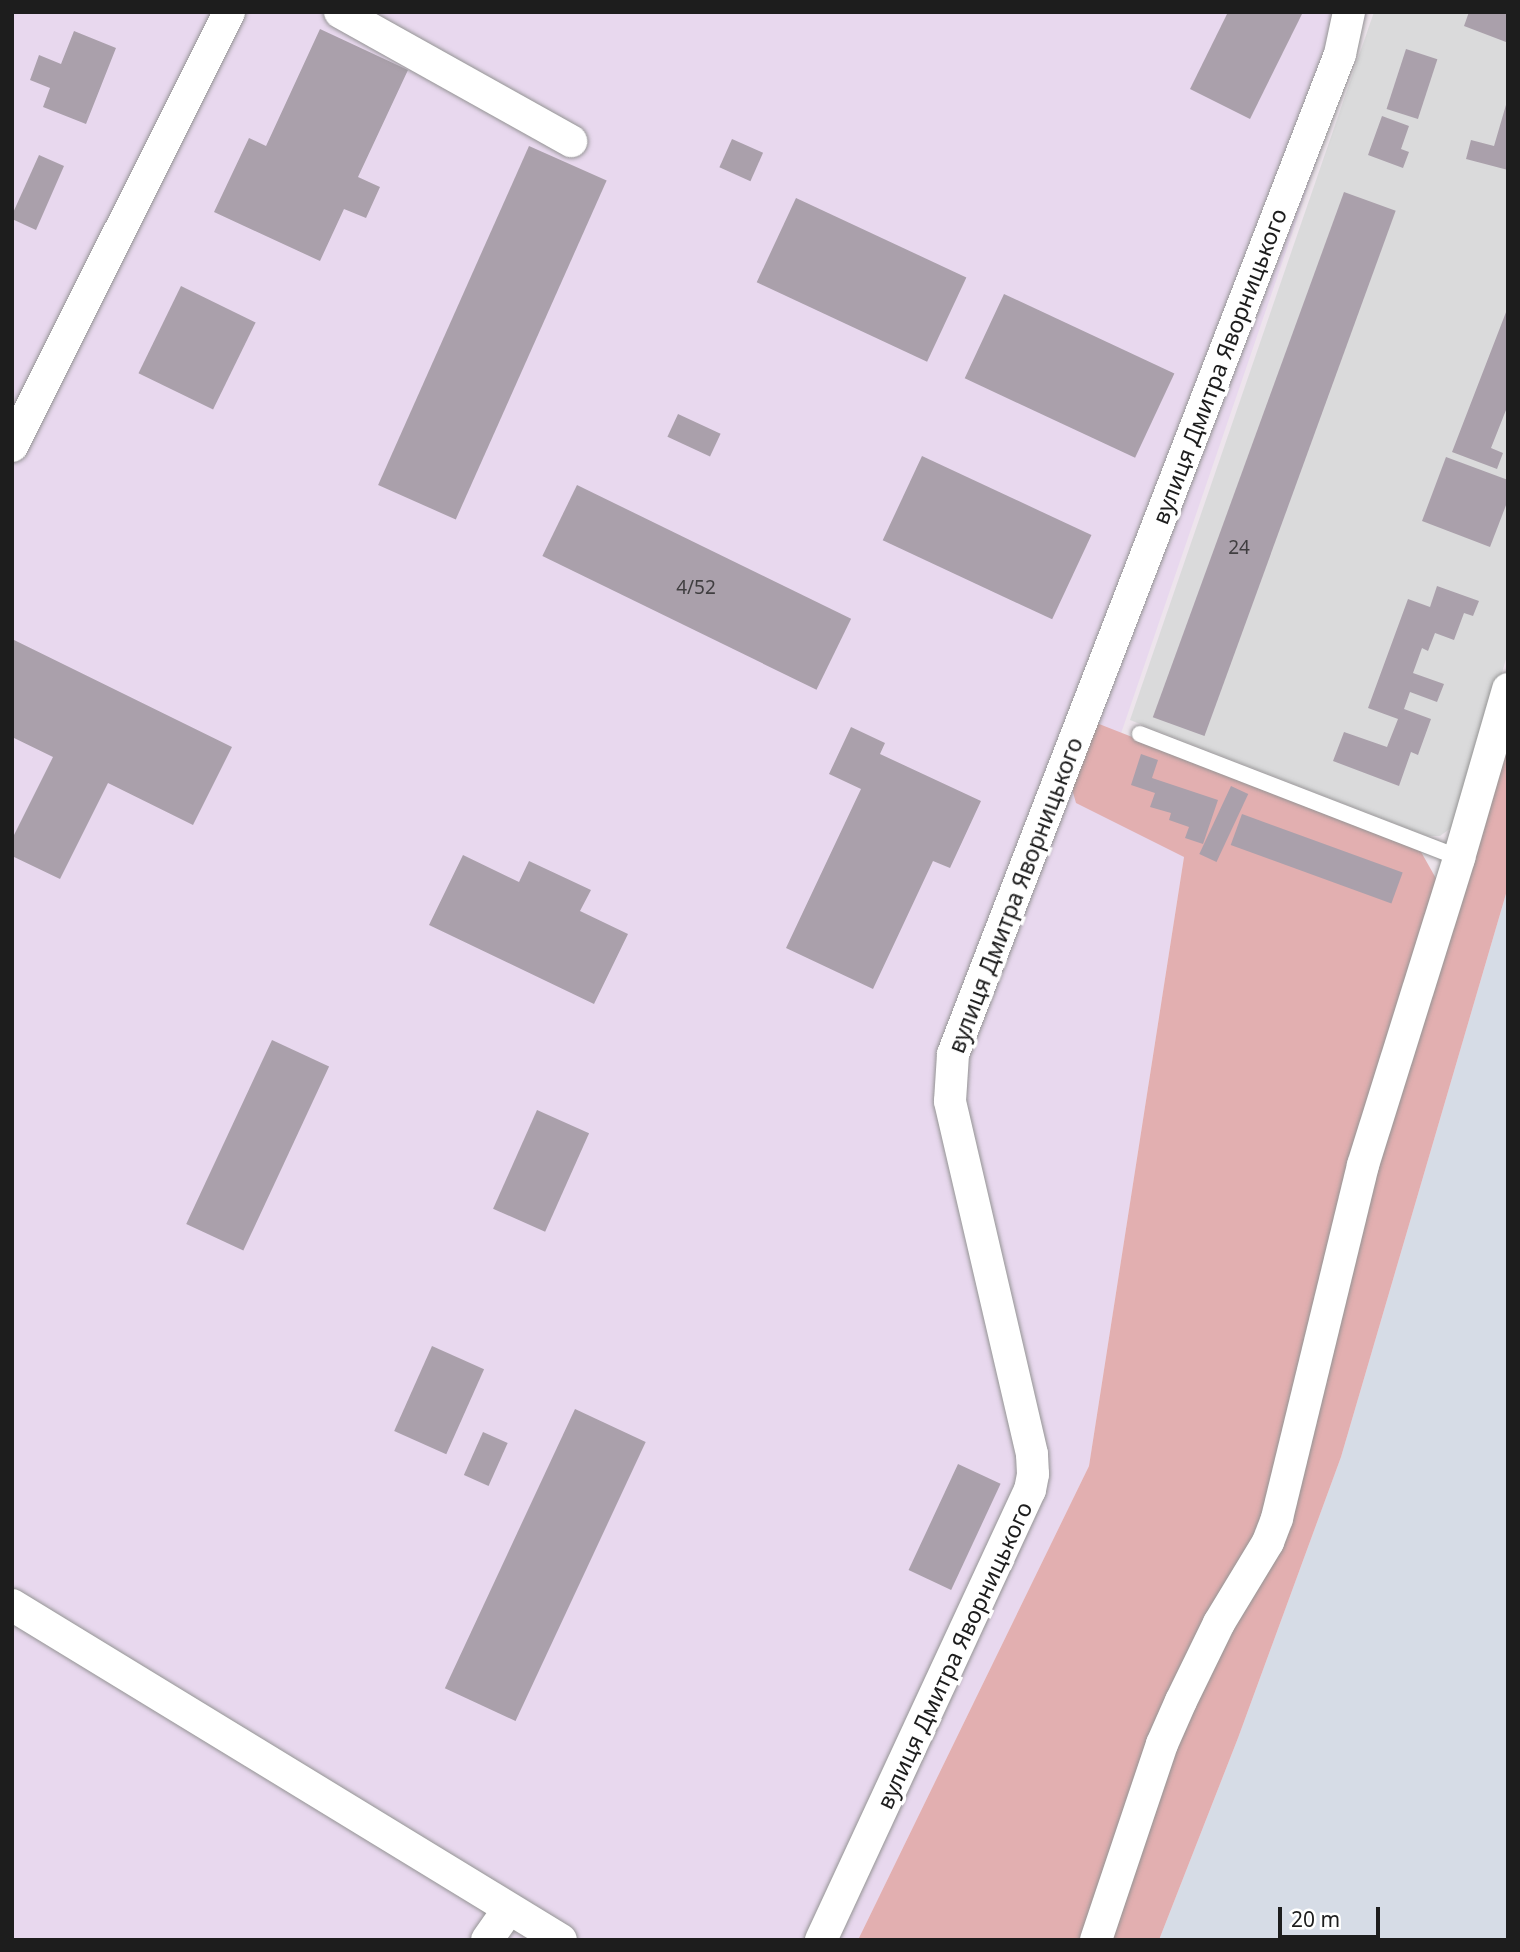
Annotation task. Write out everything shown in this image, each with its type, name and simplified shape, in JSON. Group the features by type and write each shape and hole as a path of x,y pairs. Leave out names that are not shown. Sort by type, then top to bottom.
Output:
{"street":[{"path":"12,446 229,12"},
{"path":"340,12 571,141"},
{"name":"вулиця Дмитра Яворницького","path":"821,1940 1030,1490 1033,1474 1032,1454 950,1101 953,1054 1340,54 1349,12"},
{"path":"1096,1940 1162,1744 1219,1623 1268,1542 1277,1518 1363,1165 1459,859 1508,689"},
{"path":"12,1605 561,1940"},
{"path":"487,1940 509,1909"}],"lane":[{"path":"1140,734 1459,859"}],"shaded area":[{"path":"12,12 1368,12 1114,754 1184,857 1089,1466 858,1940 12,1940"},
{"path":"1374,12 1508,12 1508,652 1459,822 1440,836 1428,836 1130,720"},
{"path":"1094,722 1420,850 1438,882 1268,1515 1084,1940 858,1940 1089,1466 1184,857 1076,803 1072,789"},
{"path":"1508,726 1508,887 1341,1457 1238,1738 1159,1940 1106,1940 1157,1794 1227,1628 1373,1169"},
{"path":"1508,887 1508,1940 1159,1940 1238,1738 1341,1457"}],"building":[{"path":"1228,12 1303,12 1250,119 1190,89"},
{"path":"1469,12 1508,12 1506,42 1464,26"},
{"path":"320,29 408,70 358,177 380,187 366,218 344,209 320,261 214,212 249,138 266,146"},
{"path":"74,31 116,48 86,124 43,107 50,88 30,80 39,55 61,64"},
{"path":"1406,49 1437,59 1418,119 1387,109"},
{"path":"1508,98 1508,170 1466,159 1471,140 1494,146"},
{"path":"1382,116 1409,126 1401,149 1409,152 1403,168 1368,155"},
{"path":"732,139 763,153 750,181 719,167"},
{"path":"529,146 607,181 456,519 378,485"},
{"path":"39,155 64,166 36,230 12,219 12,215"},
{"path":"1344,192 1396,211 1204,736 1153,717"},
{"path":"796,198 966,277 927,362 757,282"},
{"path":"181,286 256,322 213,410 138,373"},
{"path":"1004,294 1174,373 1135,458 965,378"},
{"path":"1508,307 1508,405 1491,448 1503,453 1497,469 1452,452"},
{"path":"678,414 721,434 710,457 667,437"},
{"path":"922,456 1091,535 1052,619 883,540"},
{"path":"1446,457 1508,480 1508,500 1490,547 1422,521"},
{"path":"577,485 851,619 817,690 542,556"},
{"path":"1437,586 1479,601 1473,616 1464,613 1454,640 1435,633 1428,651 1422,648 1413,673 1444,684 1437,702 1410,692 1404,709 1431,719 1418,755 1411,752 1399,786 1333,761 1344,732 1387,747 1398,719 1368,708 1408,599 1430,607"},
{"path":"12,639 232,747 193,825 108,783 60,879 12,856 12,839 53,757 12,737"},
{"path":"851,727 885,743 880,754 981,801 950,868 933,861 873,989 786,948 861,789 829,774"},
{"path":"1141,754 1158,760 1152,778 1218,800 1203,844 1185,838 1189,827 1169,820 1171,813 1150,807 1155,793 1131,785"},
{"path":"1231,786 1248,794 1217,862 1199,854"},
{"path":"1242,814 1403,872 1391,903 1231,845"},
{"path":"463,855 519,882 529,861 591,890 580,911 628,934 594,1004 429,925"},
{"path":"272,1040 329,1067 243,1251 186,1224"},
{"path":"537,1110 589,1133 545,1232 493,1209"},
{"path":"432,1346 484,1369 446,1454 394,1431"},
{"path":"575,1409 646,1442 516,1721 445,1688"},
{"path":"483,1432 508,1443 489,1486 464,1475"},
{"path":"958,1464 1001,1484 951,1590 909,1570"}]}
